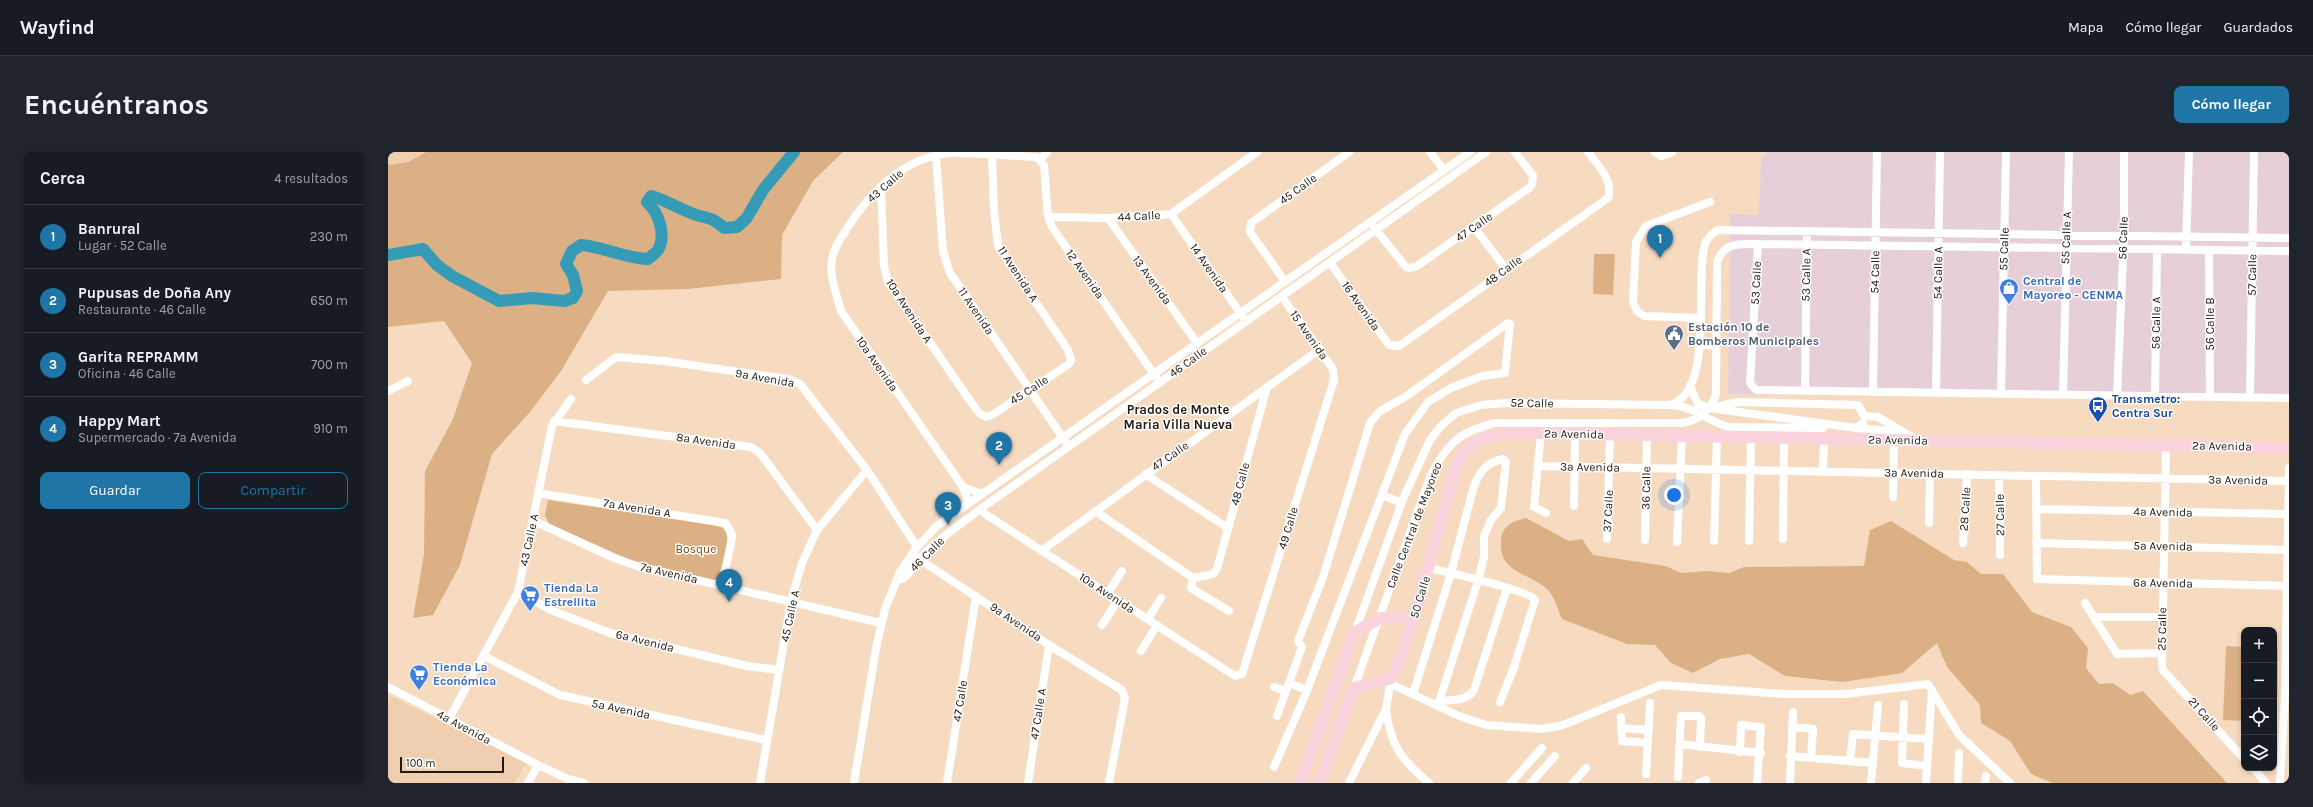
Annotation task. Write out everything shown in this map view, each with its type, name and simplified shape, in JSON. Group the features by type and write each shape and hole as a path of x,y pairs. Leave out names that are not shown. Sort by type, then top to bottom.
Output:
{"main road":[{"name":"2a Avenida","path":"1507,433 2289,448"},
{"name":"50 Calle","path":"1390,681 1401,657 1414,617 1459,460 1478,441 1488,436 1507,433"},
{"path":"1300,783 1354,633 1380,618 1414,617"},
{"path":"1354,688 1390,681"},
{"name":"Calle Central de Mayoreo","path":"1319,783 1354,688"}],"street":[{"path":"1038,159 1047,152"},
{"name":"44 Calle","path":"1048,217 1108,218 1171,214 1257,152"},
{"name":"45 Calle","path":"1284,280 1250,232 1249,227 1251,223 1348,152"},
{"path":"1430,152 1444,170"},
{"name":"46 Calle","path":"854,783 881,623 900,572 917,547 938,525 1240,313 1284,280 1470,152"},
{"name":"46 Calle","path":"898,580 903,579 919,559 979,510 1331,264 1376,230 1486,152"},
{"name":"47 Calle","path":"1376,230 1401,262 1410,268 1416,266 1529,188 1533,179 1531,172 1515,152"},
{"name":"48 Calle","path":"1394,347 1399,346 1608,198 1610,192 1608,180 1588,152"},
{"path":"1655,152 1661,156 1670,154"},
{"name":"54 Calle","path":"1873,392 1877,152"},
{"name":"54 Calle A","path":"1936,393 1940,152"},
{"name":"55 Calle","path":"2001,394 2006,152"},
{"name":"55 Calle A","path":"2063,395 2069,152"},
{"name":"56 Calle","path":"2117,396 2124,235 2124,152"},
{"path":"2186,250 2189,152"},
{"name":"57 Calle","path":"2250,398 2254,152"},
{"name":"43 Calle","path":"832,280 832,260 836,246 857,213 881,186 908,166 936,156 951,153 1038,159"},
{"name":"11 Avenida","path":"936,156 943,252 948,268 1069,447"},
{"name":"11 Avenida A","path":"992,156 994,211 998,246 1068,350 1071,360"},
{"name":"12 Avenida","path":"1038,159 1044,165 1048,217 1052,227 1160,383"},
{"name":"10a Avenida A","path":"881,186 884,266 888,282 971,402 979,413 986,417"},
{"path":"1701,318 1644,316 1637,311 1633,302 1636,242 1646,226 1710,202"},
{"name":"14 Avenida","path":"1171,214 1246,322"},
{"name":"13 Avenida","path":"1108,218 1197,343"},
{"path":"1370,222 1376,230"},
{"path":"1474,227 1506,269"},
{"path":"1669,405 1676,403 1681,399 1690,386 1696,366 1699,344 1706,242 1711,234 1722,228 1807,231 2289,238"},
{"name":"53 Calle A","path":"1805,391 1807,231"},
{"path":"1702,416 1710,408 1716,394 1715,346 1717,262 1721,251 1734,244 2289,251"},
{"name":"53 Calle","path":"1758,244 1750,383 1756,390 1805,391"},
{"name":"56 Calle A","path":"2155,396 2157,250"},
{"name":"56 Calle B","path":"2209,250 2210,397"},
{"name":"16 Avenida","path":"1331,264 1389,345 1394,347"},
{"name":"10a Avenida","path":"832,280 841,311 963,487 968,504"},
{"name":"15 Avenida","path":"1282,297 1320,349 1334,374"},
{"path":"1274,767 1307,690 1405,434 1428,402 1451,388 1476,379 1505,373 1510,324 1508,323 1405,397 1379,412 1370,423 1323,577 1298,641 1302,647 1277,716"},
{"path":"1699,344 1715,346"},
{"name":"47 Calle","path":"1041,551 1145,474 1320,349"},
{"name":"9a Avenida","path":"586,380 616,357 664,361 788,379 800,384 867,470 917,547"},
{"name":"45 Calle","path":"986,417 992,415 1029,389 1069,364 1071,360"},
{"name":"49 Calle","path":"1235,676 1242,674 1334,374"},
{"path":"388,391 408,381"},
{"path":"1690,386 1698,404 1710,408 1904,432"},
{"name":"48 Calle","path":"1193,578 1207,576 1217,569 1267,387"},
{"path":"1805,391 2289,398"},
{"name":"43 Calle A","path":"449,719 518,592 554,421 571,399"},
{"path":"1710,408 1738,402 1858,404 1864,416 1878,417 1918,440"},
{"name":"52 Calle","path":"1354,633 1402,503 1430,440 1441,426 1456,413 1469,408 1506,403 1669,405 1690,408 1720,425 1729,427 1860,426"},
{"name":"Calle Central de Mayoreo","path":"1354,688 1430,477 1442,454 1459,437 1478,427 1495,423 1682,423 1690,422 1702,416"},
{"name":"8a Avenida","path":"554,421 751,447 760,453 818,530"},
{"path":"1541,433 1534,507 1546,513"},
{"path":"1574,506 1575,434"},
{"name":"37 Calle","path":"1607,539 1610,434"},
{"name":"36 Calle","path":"1645,540 1647,435"},
{"path":"1677,542 1682,468 1682,436"},
{"path":"1714,541 1718,437"},
{"path":"1749,541 1751,437"},
{"path":"1782,539 1784,438"},
{"path":"1823,471 1824,439"},
{"path":"1893,497 1894,440"},
{"name":"25 Calle","path":"2163,670 2161,653 2164,583 2166,445"},
{"path":"1413,694 1451,573 1470,500 1479,473 1489,463 1503,459 1506,462 1501,508 1491,520 1484,536 1484,557 1478,581 1439,703"},
{"name":"3a Avenida","path":"1539,466 2289,481"},
{"path":"2280,783 2285,760 2287,694 2289,468"},
{"name":"45 Calle A","path":"760,783 766,740 791,601 802,563 818,530 867,470"},
{"path":"1145,474 1228,528"},
{"path":"1929,523 1930,474"},
{"name":"28 Calle","path":"1963,543 1967,474"},
{"name":"27 Calle","path":"2000,475 2000,555"},
{"path":"2036,476 2036,543"},
{"path":"963,487 982,494"},
{"name":"7a Avenida A","path":"538,493 725,523 731,532 731,549 722,586"},
{"path":"1382,495 1402,503"},
{"name":"4a Avenida","path":"2036,509 2289,514"},
{"name":"10a Avenida","path":"979,510 1235,676"},
{"path":"1095,511 1193,578 1191,588 1229,611"},
{"name":"7a Avenida","path":"534,520 614,558 637,566 881,623"},
{"name":"5a Avenida","path":"2036,543 2288,550"},
{"name":"6a Avenida","path":"2036,543 2038,579 2288,586"},
{"path":"909,559 919,559"},
{"name":"9a Avenida","path":"919,559 1122,690 1125,698 1109,783"},
{"path":"1429,568 1507,588 1530,595 1535,600 1513,670 1500,702"},
{"path":"1108,593 1122,571"},
{"path":"1439,703 1466,698 1471,695 1474,690 1507,588"},
{"name":"6a Avenida","path":"518,592 551,610 610,633 747,666 779,670"},
{"name":"47 Calle","path":"947,783 976,596"},
{"path":"1148,619 1161,598"},
{"path":"1102,625 1118,600"},
{"path":"2086,603 2115,652 2120,654 2161,653"},
{"path":"2094,617 2162,617"},
{"path":"1141,651 1157,625"},
{"name":"47 Calle A","path":"1028,783 1049,644"},
{"name":"5a Avenida","path":"484,656 560,695 766,740"},
{"name":"21 Calle","path":"2163,670 2241,756"},
{"path":"1390,681 1413,694 1439,703 1459,716 1486,725 1542,729 1563,725 1660,685 1785,694 1845,694 1928,684 1959,734 2010,783"},
{"name":"50 Calle","path":"1349,783 1386,709 1390,681"},
{"name":"4a Avenida","path":"388,687 538,765 568,779 584,783"},
{"path":"1274,687 1307,690"},
{"path":"1926,783 1932,690"},
{"path":"1646,774 1643,743 1650,703"},
{"path":"1904,704 1902,763 1927,766"},
{"path":"1871,783 1878,705"},
{"path":"1386,709 1394,745 1418,780 1429,783"},
{"path":"1790,783 1793,712"},
{"path":"1678,777 1680,744 1679,719 1681,716 1698,716 1701,722 1700,747"},
{"path":"1621,717 1622,741 1643,743"},
{"path":"1740,752 1740,728 1744,724 1761,727 1761,753 1757,783"},
{"path":"1792,727 1813,728 1811,758"},
{"path":"1621,728 1645,730"},
{"path":"1850,761 1853,734 1929,739"},
{"path":"1680,744 1740,752 1761,753"},
{"path":"1511,783 1542,748"},
{"path":"1958,753 1958,783"},
{"path":"1532,783 1555,756"},
{"path":"1790,756 1873,763"},
{"path":"1532,760 1544,769"},
{"path":"528,783 538,765"},
{"path":"1573,783 1586,768"},
{"path":"2255,771 2266,783"}],"shaded area":[{"path":"388,152 425,152 408,162 388,165"},
{"name":"Central de Mayoreo - CENMA","path":"1768,152 2289,152 2289,401 1728,394 1730,214 1759,215 1761,157"},
{"path":"390,696 527,763 514,783 388,783 388,700"}],"green space":[{"path":"426,152 843,152 813,181 782,235 781,279 687,289 608,291 561,371 530,412 492,454 460,565 433,615 413,618 424,554 425,471 453,419 472,363 444,321 388,327 388,165 408,162"},
{"path":"1594,254 1615,254 1613,295 1593,294"},
{"name":"Bosque","path":"548,500 713,525 723,528 726,532 727,545 718,578 715,582 637,563 549,524 545,515"},
{"path":"1526,518 1569,541 1582,539 1593,555 1666,566 1681,573 1708,571 1729,573 1744,567 1864,566 1870,530 1891,521 1954,560 1967,562 1981,574 2003,574 2032,612 2071,627 2088,648 2086,668 2099,684 2113,683 2130,695 2143,691 2227,783 2053,783 2031,774 2010,741 1981,723 1980,705 1947,667 1937,643 1902,673 1843,682 1785,676 1749,654 1720,659 1693,673 1671,663 1655,645 1627,644 1562,619 1549,591 1539,583 1515,570 1509,565 1504,559 1501,551 1502,535 1506,527 1513,522"},
{"path":"2226,646 2241,647 2241,721 2223,720"},
{"path":"2277,647 2278,647 2277,722"}],"waterway":[{"path":"388,255 423,249 437,265 452,276 499,301 532,298 564,301 573,298 577,291 573,275 566,264 572,251 581,245 631,257 648,259 657,251 662,236 660,223 651,206 647,202 651,196 691,213 711,219 724,228 737,227 746,219 763,190 794,152"}],"place":[{"name":"Banrural","path":"1660,258"},
{"name":"Central de Mayoreo - CENMA","path":"2009,305"},
{"name":"Estación 10 de Bomberos Municipales","path":"1674,351"},
{"name":"Transmetro: Centra Sur","path":"2098,423"},
{"name":"Pupusas de Doña Any","path":"999,465"},
{"name":"Garita REPRAMM","path":"948,525"},
{"name":"Happy Mart","path":"729,602"},
{"name":"Tienda La Estrellita","path":"530,612"},
{"name":"Tienda La Económica","path":"419,691"}],"district":[{"name":"Prados de Monte Maria Villa Nueva","path":"1178,416"}]}
